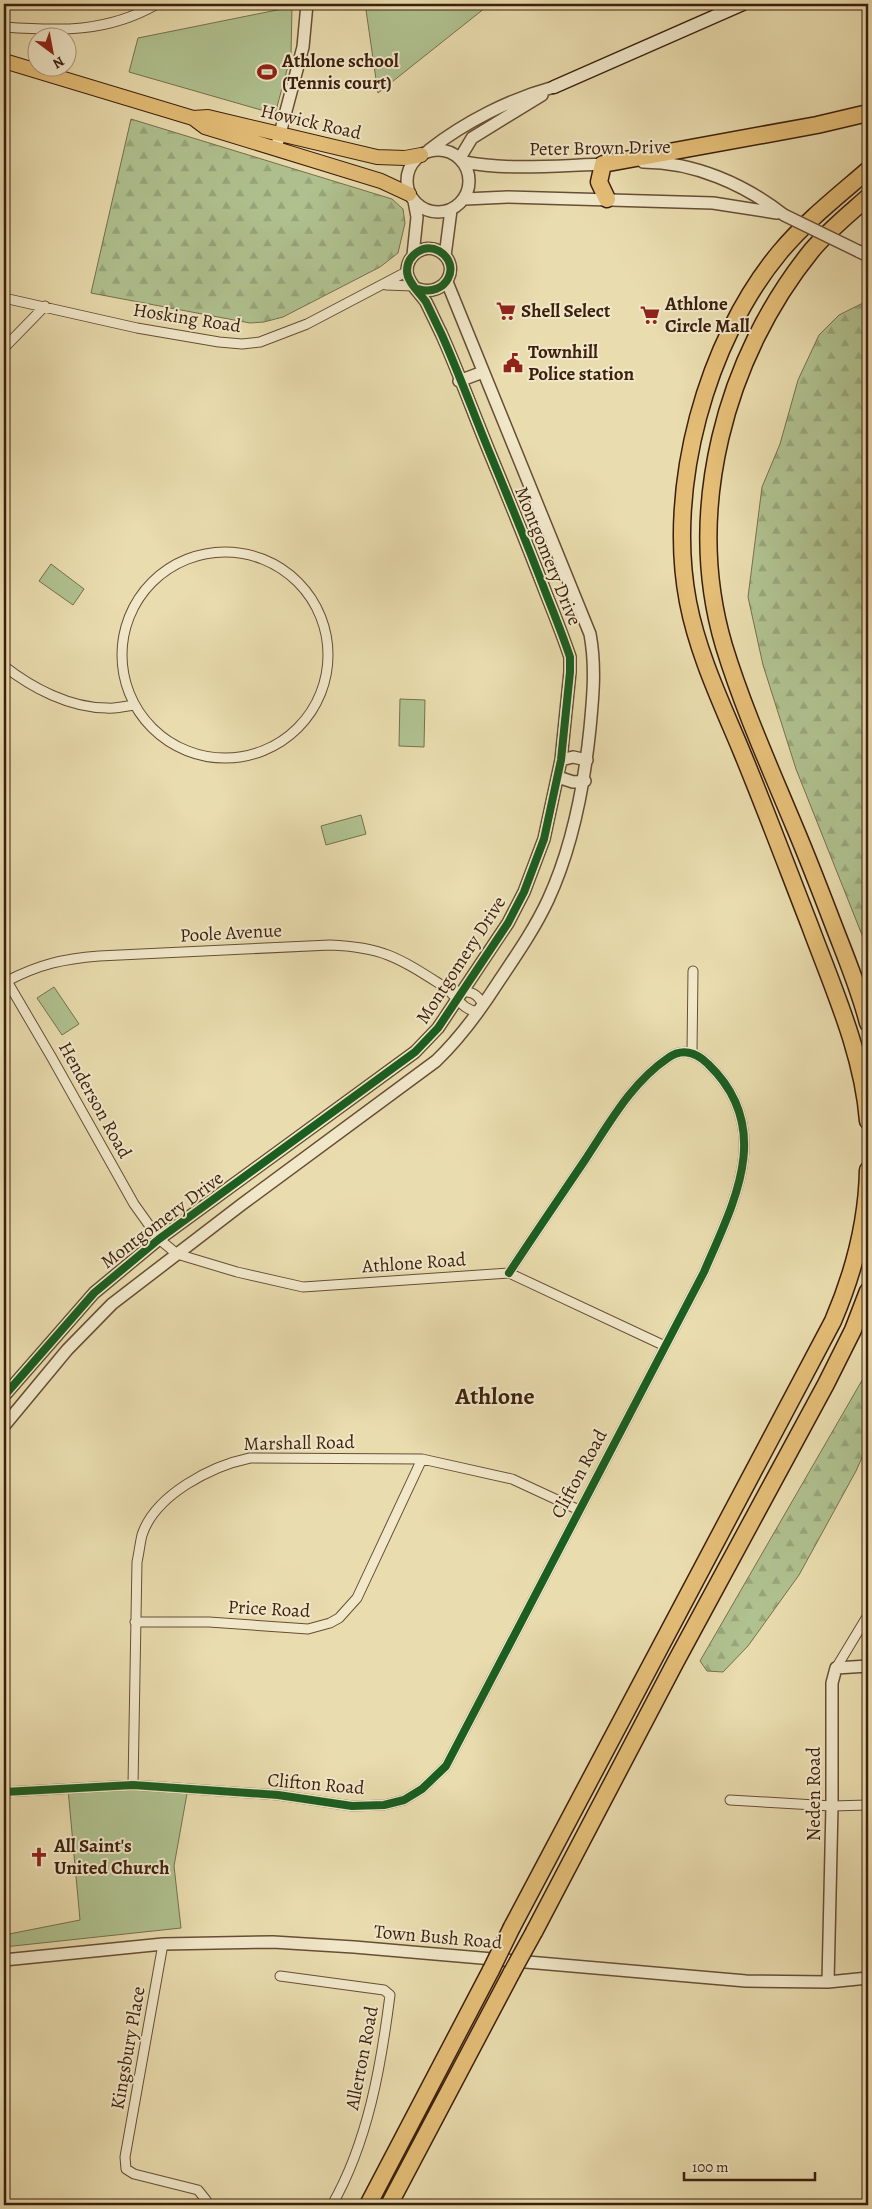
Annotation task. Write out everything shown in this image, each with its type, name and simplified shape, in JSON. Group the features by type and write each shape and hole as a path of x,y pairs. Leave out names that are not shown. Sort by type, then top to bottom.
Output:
{"highway":[{"path":"606,199 599,182 603,164 868,114"},
{"path":"868,170 824,207 781,251 758,281 734,323 702,404 692,442 686,486 683,558 688,601 709,676 774,831 834,991 852,1044 867,1106 868,1121"},
{"path":"868,197 814,248 790,280 765,319 750,349 730,400 719,443 713,482 710,524 710,564 715,607 724,644 746,707 850,968 868,1023"},
{"path":"368,2205 512,1927 833,1321 855,1265 867,1199 868,1170"},
{"path":"389,2205 675,1663 826,1384 853,1330 868,1291"}],"main road":[{"path":"554,87 743,4"},
{"name":"Howick Road","path":"4,61 193,118 205,127 381,181 412,198"},
{"name":"Howick Road","path":"193,118 208,116 377,157 405,158 425,153"}],"street":[{"path":"4,27 39,29 103,26 129,18 157,4"},
{"path":"276,149 303,47 307,4"},
{"path":"415,288 406,272 408,263 413,255 417,217 407,177 414,160 466,125 515,101 554,87"},
{"path":"462,160 472,138 554,87"},
{"path":"412,198 422,208 431,212 441,213 450,210 465,199 470,180 468,170 462,160 445,150 425,153"},
{"name":"Peter Brown Drive","path":"462,160 497,166 540,167 658,162 696,168 735,186 772,206 784,215 863,254"},
{"name":"Peter Brown Drive","path":"465,199 508,196 713,203 784,215"},
{"path":"386,284 415,288 426,292 441,288 447,282 450,270 445,256 450,210"},
{"path":"413,255 426,249 433,249 445,256"},
{"name":"Hosking Road","path":"4,298 137,328 242,344 260,342 307,324 406,272"},
{"name":"Montgomery Drive","path":"4,1426 67,1350 112,1304 436,1061 456,1042 527,939 548,900 564,859 584,781 594,673 590,634 447,282"},
{"name":"Montgomery Drive","path":"4,1396 94,1293 159,1239 415,1052 438,1028 456,993 517,906 544,839 561,760 570,657 513,508 441,334 415,288"},
{"path":"4,348 45,306"},
{"path":"459,381 484,372"},
{"path":"225,552 256,558 280,570 310,596 326,635 329,654 327,677 319,699 303,722 288,737 265,751 247,757 222,759 201,756 163,737 134,706 124,678 122,663 122,640 126,620 138,599 151,582 165,569 184,559 208,553 225,552"},
{"path":"4,666 42,691 72,702 107,708 134,706"},
{"path":"561,760 578,758 586,760"},
{"path":"558,777 573,782 584,781"},
{"name":"Poole Avenue","path":"6,979 62,960 99,956 330,945 357,946 378,950 402,960 456,993 468,1010 481,1008 475,994 470,991 456,993"},
{"path":"509,1273 634,1088 653,1069 670,1056 682,1052 692,1052 693,971"},
{"name":"Henderson Road","path":"6,979 134,1204 159,1239"},
{"name":"Clifton Road","path":"4,1792 132,1785 278,1795 352,1806 384,1805 404,1800 422,1789 446,1766 578,1510 704,1272 736,1195 743,1160 744,1135 740,1112 732,1093 721,1076 692,1052"},
{"path":"311,1128 323,1144"},
{"path":"299,1136 303,1146 311,1153"},
{"name":"Athlone Road","path":"159,1239 177,1254 237,1272 303,1287 509,1273 665,1346"},
{"path":"66,1324 81,1336"},
{"path":"52,1340 67,1350"},
{"name":"Marshall Road","path":"132,1785 137,1562 143,1534 153,1514 172,1496 209,1471 231,1462 250,1458 422,1459 512,1479 578,1510"},
{"name":"Price Road","path":"135,1622 209,1622 308,1629 330,1623 344,1614 357,1598 422,1459"},
{"name":"Neden Road","path":"828,1982 832,1806 831,1693 836,1668 868,1615"},
{"path":"836,1668 868,1666"},
{"path":"730,1800 832,1806 868,1805"},
{"name":"Town Bush Road","path":"4,1960 163,1944 273,1942 746,1981 828,1982 868,1978"},
{"name":"Kingsbury Place","path":"163,1944 125,2157 128,2172 198,2190 206,2200 206,2205"},
{"name":"Allerton Road","path":"280,1976 384,1990 390,1995 384,2042 367,2119 352,2162 332,2205"}],"green space":[{"path":"374,4 490,4 378,93 366,10"},
{"path":"292,7 291,55 275,114 129,72 138,38"},
{"path":"131,119 392,199 403,209 405,223 398,253 380,267 283,317 264,322 250,323 91,293"},
{"path":"863,303 868,303 868,950 796,769 763,665 748,597 762,487 780,444 798,380 819,335 839,315"},
{"path":"51,564 84,589 73,605 39,581"},
{"path":"400,699 425,700 424,747 399,746"},
{"path":"361,815 366,834 326,845 321,826"},
{"path":"54,987 79,1024 62,1035 37,998"},
{"path":"868,1370 868,1444 856,1471 799,1575 748,1646 723,1672 707,1671 700,1661"},
{"path":"188,1788 174,1866 181,1928 4,1947 4,1935 80,1920 68,1789"}],"cycle path":[{"path":"4,1396 94,1293 159,1239 415,1052 438,1028 508,923 524,892 544,839 561,760 570,657 448,348 426,302 411,283 408,275 408,265 417,252 428,248 439,251 450,264 448,279 436,289 428,291 418,289"},
{"path":"4,1792 133,1785 278,1795 352,1806 384,1805 404,1800 422,1789 446,1766 704,1272 727,1219 742,1166 744,1139 740,1114 728,1088 708,1064 694,1054 678,1053 668,1058 643,1079 612,1118 509,1273"}],"place":[{"name":"Athlone school (Tennis court)","path":"267,72"},
{"name":"Shell Select","path":"506,311"},
{"name":"Athlone Circle Mall","path":"650,315"},
{"name":"Townhill Police station","path":"513,363"},
{"name":"All Saint's United Church","path":"39,1857"}],"district":[{"name":"Athlone","path":"495,1396"}]}
